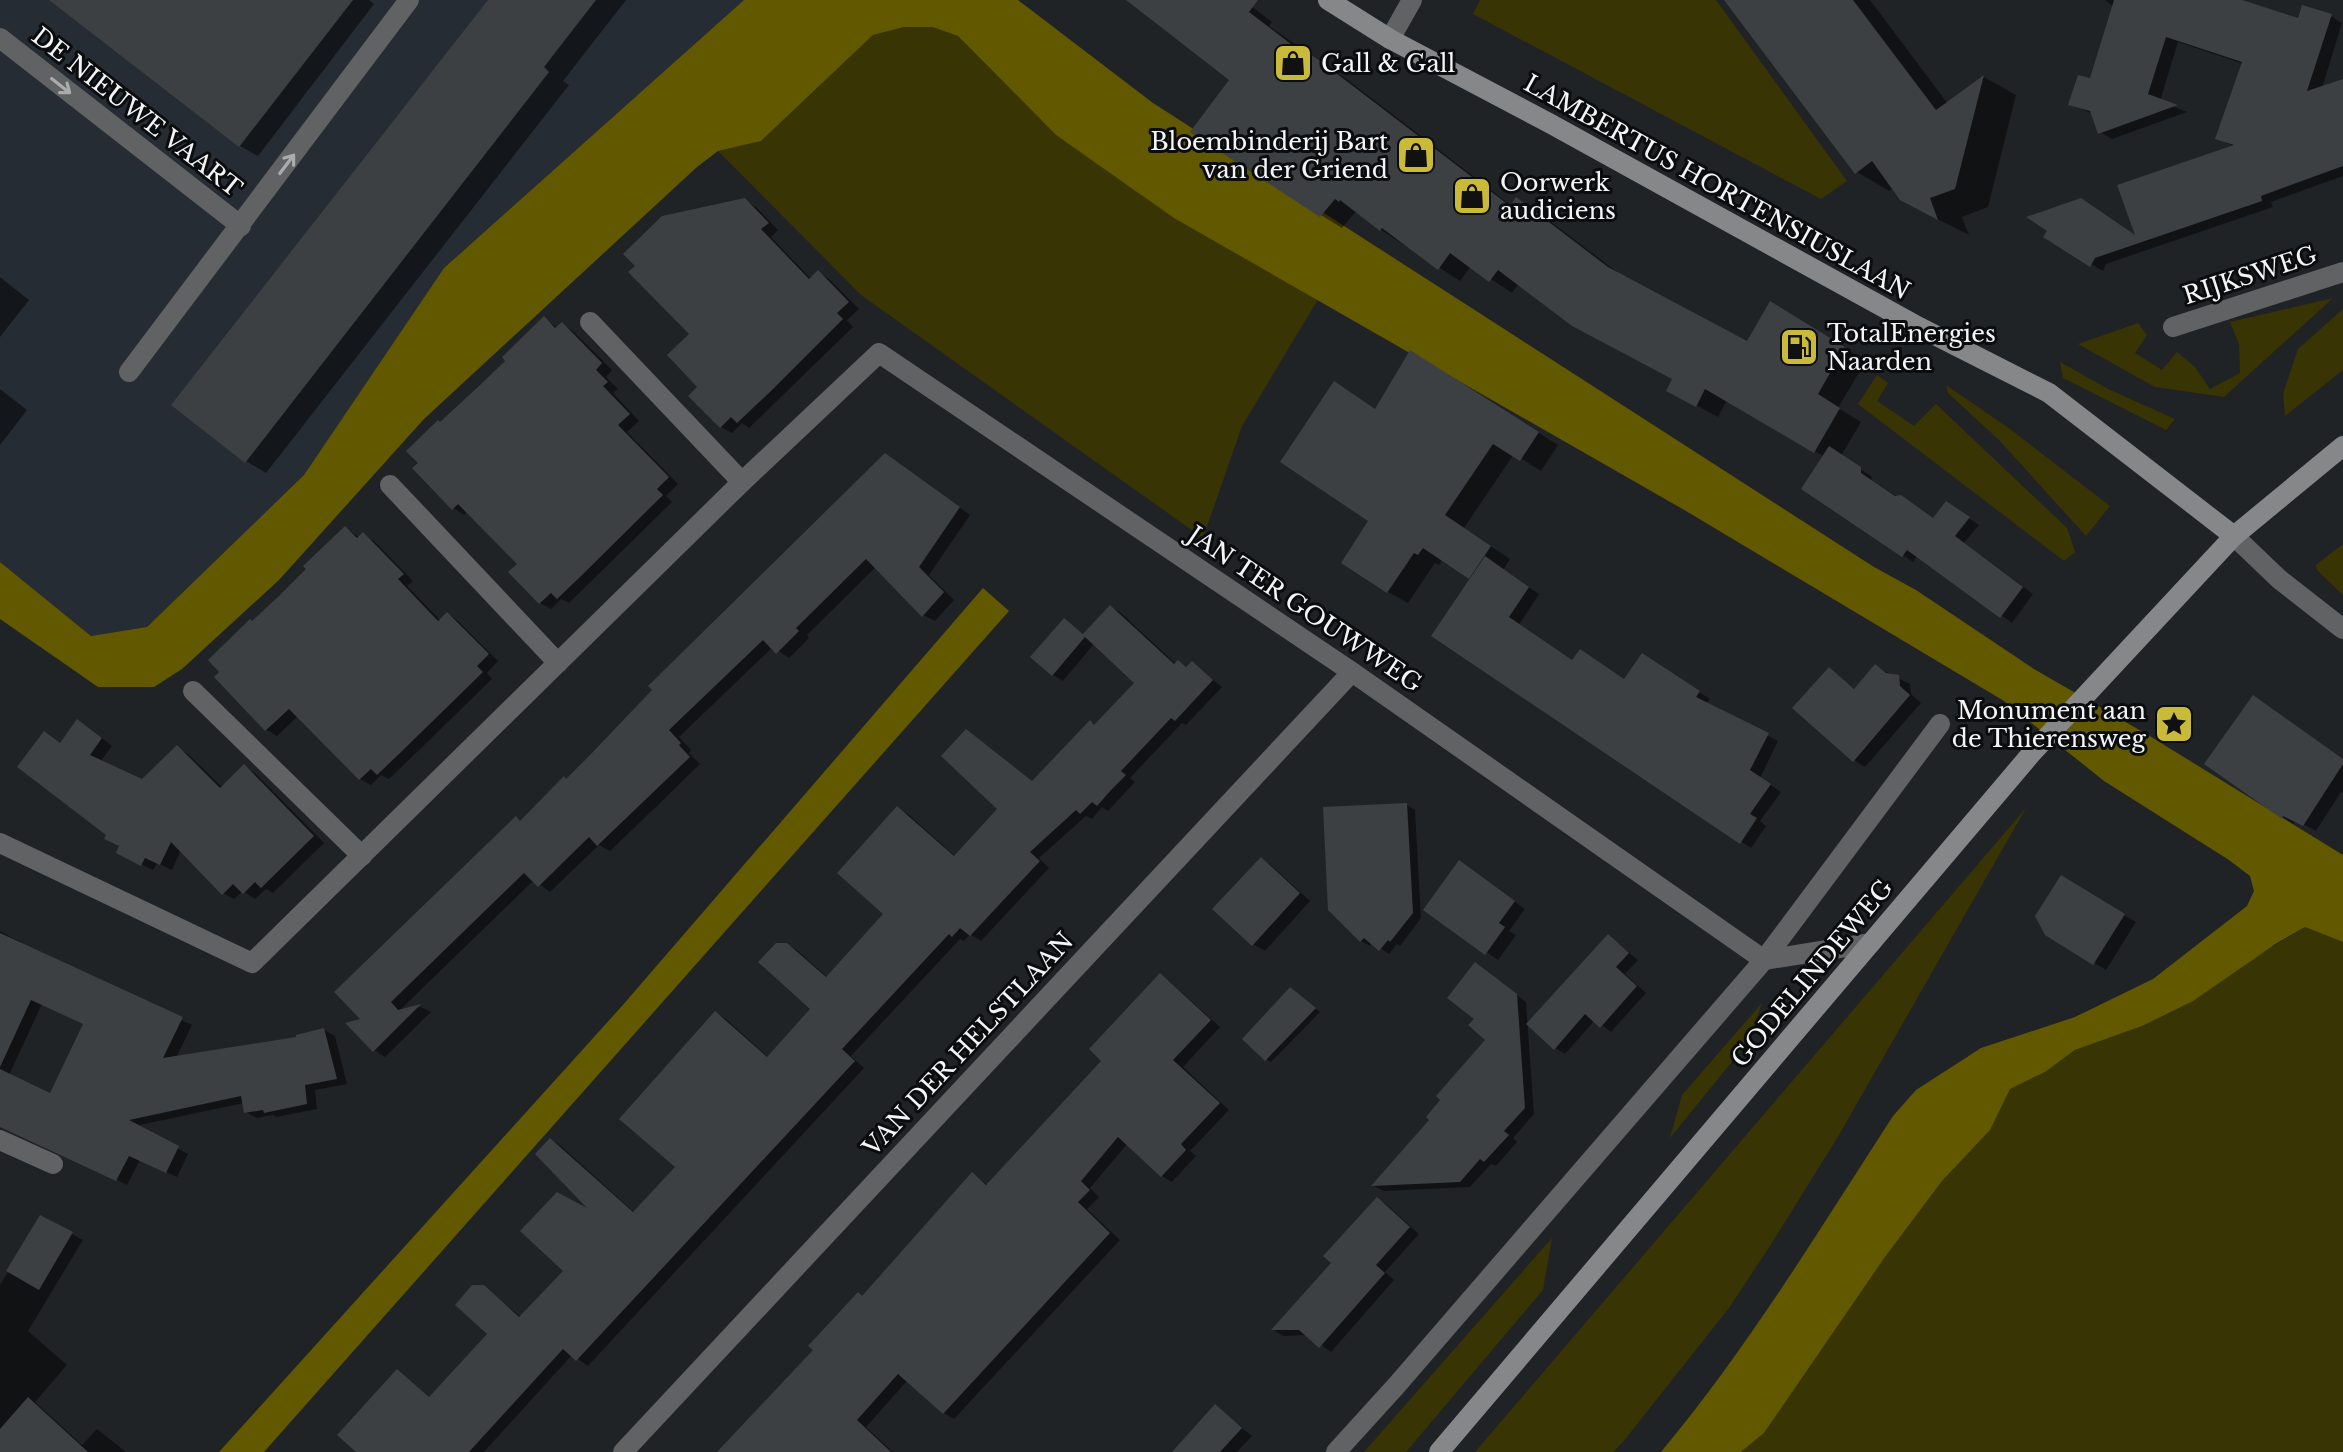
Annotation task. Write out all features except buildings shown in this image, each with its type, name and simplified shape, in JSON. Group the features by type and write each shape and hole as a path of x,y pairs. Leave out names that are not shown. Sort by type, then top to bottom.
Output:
{"main road":[{"name":"LAMBERTUS HORTENSIUSLAAN","path":"1328,0 1390,39 1919,327 2049,393 2234,536"},
{"path":"2234,536 2343,446"},
{"name":"GODELINDEWEG","path":"1439,1452 2031,754 2234,536"}],"street":[{"name":"DE NIEUWE VAART","path":"129,372 409,0"},
{"path":"1390,39 1412,0"},
{"name":"DE NIEUWE VAART","path":"0,38 241,226"},
{"name":"RIJKSWEG","path":"2173,327 2343,272"},
{"path":"590,322 742,482"},
{"name":"JAN TER GOUWWEG","path":"0,843 252,963 742,482 879,353 1352,672 1764,960"},
{"path":"390,485 558,663"},
{"path":"2234,536 2279,579 2343,629"},
{"name":"VAN DER HELSTLAAN","path":"623,1452 1352,672"},
{"path":"193,691 362,856"},
{"name":"GODELINDEWEG","path":"1336,1452 1764,960 1940,724"},
{"path":"1764,960 1871,943"},
{"path":"0,1140 53,1164"}],"shaded area":[{"path":"0,0 744,0 444,268 304,475 147,627 91,636 0,562"},
{"path":"744,0 1018,0 1153,103 1874,567 1916,590 2034,669 2343,855 2343,942 2305,927 2193,1001 2142,1026 2075,1050 2045,1072 2010,1089 1990,1130 1942,1181 1885,1257 1764,1433 1741,1452 1661,1452 1724,1372 1893,1116 1916,1090 1981,1048 2075,1017 2153,979 2247,906 2254,891 2250,876 2104,781 2004,701 1686,511 1174,218 1056,135 958,36 932,27 904,27 873,35 761,141 718,151 697,167 424,419 279,580 182,669 154,687 98,687 0,619 0,562 91,636 147,627 304,475 444,268"},
{"path":"1480,0 1716,0 1847,181 1821,199 1473,14"},
{"path":"904,27 932,27 958,36 1056,135 1320,296 1242,426 1203,538 861,295 718,151 761,141 873,35"},
{"path":"2333,298 2224,397 2155,387 2078,344 2138,323 2147,335 2135,353 2162,370 2177,352 2195,367 2210,389 2240,373 2239,344 2230,322"},
{"path":"2343,309 2343,370 2285,416 2283,394 2298,349"},
{"path":"2060,362 2108,389 2175,419 2166,430 2063,378"},
{"path":"1877,375 1888,383 1877,401 1914,426 1936,404 2067,528 2075,552 2064,561 1858,404"},
{"path":"1946,385 2010,429 2110,506 2086,536 1999,440 1948,393"},
{"path":"2343,544 2343,595 2317,570 2316,565"},
{"path":"983,588 1009,611 264,1452 219,1452 622,1006"},
{"path":"2026,808 1839,1135 1770,1246 1729,1308 1623,1442 1613,1452 1475,1452"},
{"path":"2305,927 2343,942 2343,1452 1741,1452 1764,1433 1885,1257 1942,1181 1987,1133 2010,1089 2045,1072 2075,1050 2142,1026"},
{"path":"1762,1003 1748,1042 1670,1138 1682,1095"},
{"path":"1552,1238 1543,1290 1406,1452 1364,1452"}],"place":[{"name":"Gall & Gall","path":"1293,63"},
{"name":"Bloembinderij Bart van der Griend","path":"1416,155"},
{"name":"Oorwerk audiciens","path":"1472,196"},
{"name":"TotalEnergies Naarden","path":"1799,347"},
{"name":"Monument aan de Thierensweg","path":"2174,724"}]}
